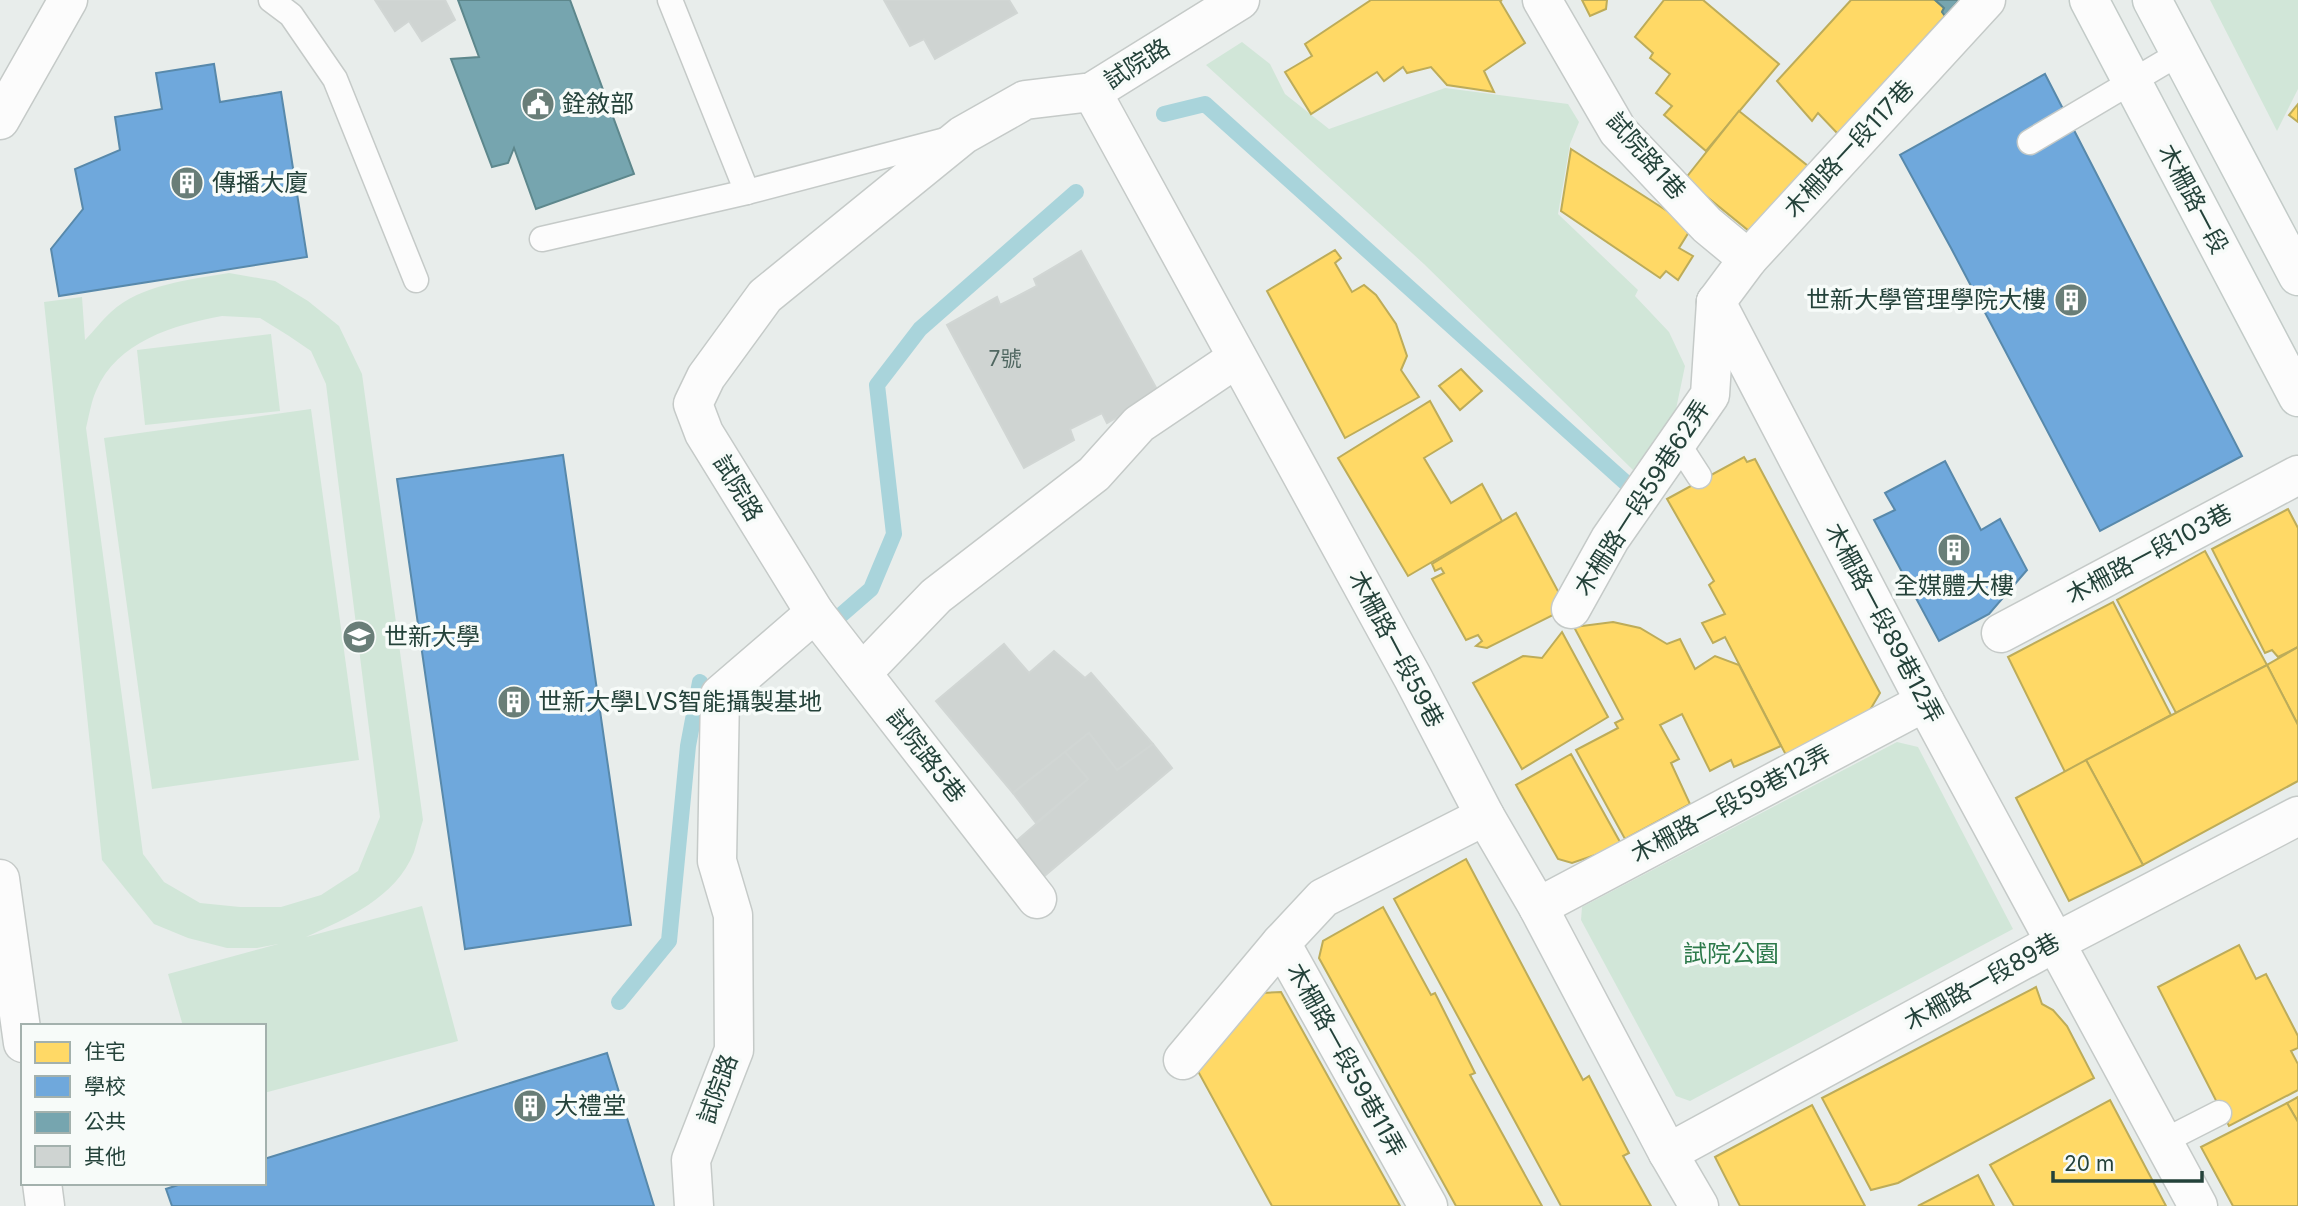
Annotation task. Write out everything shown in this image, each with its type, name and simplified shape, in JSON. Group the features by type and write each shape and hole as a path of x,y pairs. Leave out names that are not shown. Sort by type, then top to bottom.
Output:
{"street":[{"path":"2,111 68,0"},
{"name":"試院路","path":"694,1206 691,1160 734,1050 733,915 716,861 720,695 815,613 704,433 693,404 706,377 765,296 963,135 1025,100 1092,92 1240,0"},
{"name":"試院路1巷","path":"1542,0 1618,131 1707,225 1748,259"},
{"name":"木柵路一段117巷","path":"1716,302 1748,259 1986,0"},
{"name":"木柵路一段","path":"2089,0 2298,397"},
{"path":"2152,0 2298,276"},
{"name":"木柵路一段59巷","path":"1092,92 1699,1206"},
{"name":"木柵路一段59巷62弄","path":"1571,609 1610,539 1710,395 1716,302"},
{"name":"木柵路一段89巷12弄","path":"1716,302 1925,702 2198,1206"},
{"path":"862,673 936,596 1094,474 1139,424 1237,358"},
{"name":"木柵路一段103巷","path":"2001,633 2298,475"},
{"name":"試院路5巷","path":"815,613 1037,899"},
{"name":"木柵路一段59巷12弄","path":"1538,907 1925,702"},
{"name":"木柵路一段59巷11弄","path":"1428,1206 1281,943 1323,898 1485,816"},
{"name":"木柵路一段89巷","path":"1668,1153 2056,942 2298,816"},
{"path":"0,878 21,1030"},
{"path":"1183,1060 1281,943"},
{"path":"42,1185 45,1206"}],"lane":[{"path":"271,0 291,15 335,79 416,280"},
{"path":"670,0 747,192"},
{"path":"2030,142 2180,53"},
{"path":"542,239 747,192 963,135"},
{"path":"1677,442 1699,476"},
{"path":"2164,1141 2218,1113"}],"green space":[{"path":"2210,0 2298,0 2298,89 2277,131"},
{"path":"1242,42 1270,64 1285,94 1329,129 1445,88 1568,104 1579,122 1570,144 1558,214 1638,290 1635,296 1669,332 1685,366 1675,414 1633,470 1424,264 1206,65"},
{"path":"229,273 275,281 308,301 339,326 362,374 423,820 414,852 406,868 383,894 353,914 306,937 422,906 458,1041 266,1092 266,1024 182,1024 168,974 278,944 257,948 227,948 188,938 154,924 102,860 44,302 82,297 85,340 123,303 151,289","holes":["222,316 260,318 311,351 326,384 380,817 358,871 321,895 281,907 200,903 164,882 143,854 86,428 94,395 105,374 118,359 149,338 185,324"]},
{"path":"271,334 280,411 145,425 137,350"},
{"path":"311,409 359,760 152,789 104,438"},
{"name":"試院公園","path":"1897,742 1918,747 2013,929 1690,1101 1676,1096 1581,920 1582,907"}],"building: 住宅":[{"path":"1371,0 1502,0 1500,1 1525,43 1484,71 1494,92 1447,85 1431,67 1407,73 1403,67 1384,81 1377,72 1311,114 1285,72 1312,56 1305,44"},
{"path":"1582,0 1607,0 1606,9 1590,16"},
{"path":"1664,0 1703,0 1779,64 1706,151 1664,115 1672,106 1656,93 1670,74 1650,58 1653,53 1635,37"},
{"path":"1851,0 1935,0 1944,8 1942,12 1945,16 1838,134 1818,113 1812,121 1777,81"},
{"path":"2298,104 2298,122 2289,115"},
{"path":"1739,111 1808,166 1754,235 1685,179"},
{"path":"1571,149 1692,227 1679,248 1693,256 1678,280 1666,271 1660,278 1561,211"},
{"path":"1335,250 1341,258 1335,263 1352,292 1364,285 1376,295 1396,324 1407,356 1401,370 1419,397 1345,438 1267,291"},
{"path":"1461,369 1482,391 1460,410 1439,386"},
{"path":"1430,401 1452,441 1424,458 1451,503 1482,484 1502,521 1408,576 1338,458"},
{"path":"1744,457 1747,462 1755,459 1880,693 1867,715 1787,757 1725,637 1713,643 1702,623 1725,614 1709,585 1714,581 1667,499"},
{"path":"2288,509 2298,528 2298,647 2278,657 2272,650 2265,653 2212,549"},
{"path":"1516,513 1567,608 1487,648 1476,646 1482,641 1478,635 1466,640 1432,579 1444,573 1441,568 1435,571 1432,564"},
{"path":"2205,551 2267,665 2176,713 2117,600"},
{"path":"2113,602 2171,715 2065,772 2008,657"},
{"path":"1613,622 1640,628 1667,644 1680,639 1695,669 1715,656 1739,665 1781,746 1734,767 1731,760 1710,771 1682,714 1660,725 1679,759 1671,763 1690,804 1625,839 1576,750 1618,728 1615,723 1623,719 1574,627"},
{"path":"1562,632 1608,717 1522,769 1473,683 1523,656 1542,658"},
{"path":"2298,647 2298,725 2267,665"},
{"path":"2267,665 2298,725 2298,781 2143,865 2086,760"},
{"path":"1571,754 1620,842 1601,853 1572,863 1558,859 1516,785"},
{"path":"2086,760 2143,865 2069,901 2016,798"},
{"path":"1466,859 1583,1080 1589,1076 1629,1153 1623,1156 1651,1206 1561,1206 1394,899"},
{"path":"1383,907 1431,995 1435,993 1475,1073 1470,1075 1542,1206 1456,1206 1319,958 1323,941"},
{"path":"2239,945 2256,979 2266,974 2298,1036 2298,1048 2291,1051 2298,1064 2298,1090 2229,1126 2158,987"},
{"path":"2036,987 2042,1004 2053,1010 2067,1026 2094,1078 1898,1183 1871,1190 1822,1098"},
{"path":"1281,992 1400,1206 1272,1206 1194,1064 1262,993"},
{"path":"2298,1097 2298,1122 2287,1103"},
{"path":"2110,1100 2166,1206 2014,1206 1990,1165"},
{"path":"2287,1103 2298,1122 2298,1206 2233,1206 2201,1147"},
{"path":"1812,1105 1865,1206 1740,1206 1715,1157"},
{"path":"1978,1175 1994,1206 1918,1206"}],"building: 學校":[{"name":"傳播大廈","path":"214,64 220,102 281,92 307,257 59,296 51,249 83,209 75,169 120,150 115,117 162,109 156,73"},
{"name":"世新大學管理學院大樓","path":"2045,74 2242,456 2100,531 1900,155"},
{"name":"世新大學LVS智能攝製基地","path":"563,455 631,925 465,949 397,479"},
{"name":"全媒體大樓","path":"1945,461 1981,530 2000,519 2027,570 1989,614 1939,641 1874,520 1895,510 1885,493"},
{"name":"大禮堂","path":"607,1053 654,1206 172,1206 166,1189 178,1185 266,1185 266,1158"}],"building: 公共":[{"name":"銓敘部","path":"458,0 570,0 634,174 536,209 514,148 508,163 492,167 451,59 479,57"},
{"path":"1935,0 1959,0 1945,16 1942,12 1944,8"}],"building: 其他":[{"path":"375,0 445,0 455,20 422,41 409,21 395,31"},
{"path":"884,0 1009,0 1017,13 935,59 924,39 910,46"},
{"path":"1081,251 1159,393 1107,423 1102,413 1070,429 1074,440 1024,468 947,325 997,297 1000,305 1037,286 1034,279"},
{"path":"1004,644 1029,673 1054,651 1085,678 1091,673 1153,744 1117,770 1089,733 1013,793 936,701"},
{"path":"1089,733 1117,770 1153,744 1172,768 1042,878 1013,844 1088,779 1065,752"},
{"path":"1065,752 1088,779 1036,823 1013,793"}],"waterway":[{"path":"1164,114 1205,104 1626,483"},
{"path":"840,616 871,589 894,534 877,385 920,329 1076,192"},
{"path":"619,1002 669,941 688,746 700,682"}],"place":[{"name":"銓敘部","path":"538,104"},
{"name":"傳播大廈","path":"187,183"},
{"name":"世新大學管理學院大樓","path":"2071,300"},
{"name":"全媒體大樓","path":"1954,550"},
{"name":"世新大學","path":"359,637"},
{"name":"世新大學LVS智能攝製基地","path":"514,702"},
{"name":"大禮堂","path":"530,1106"}]}
